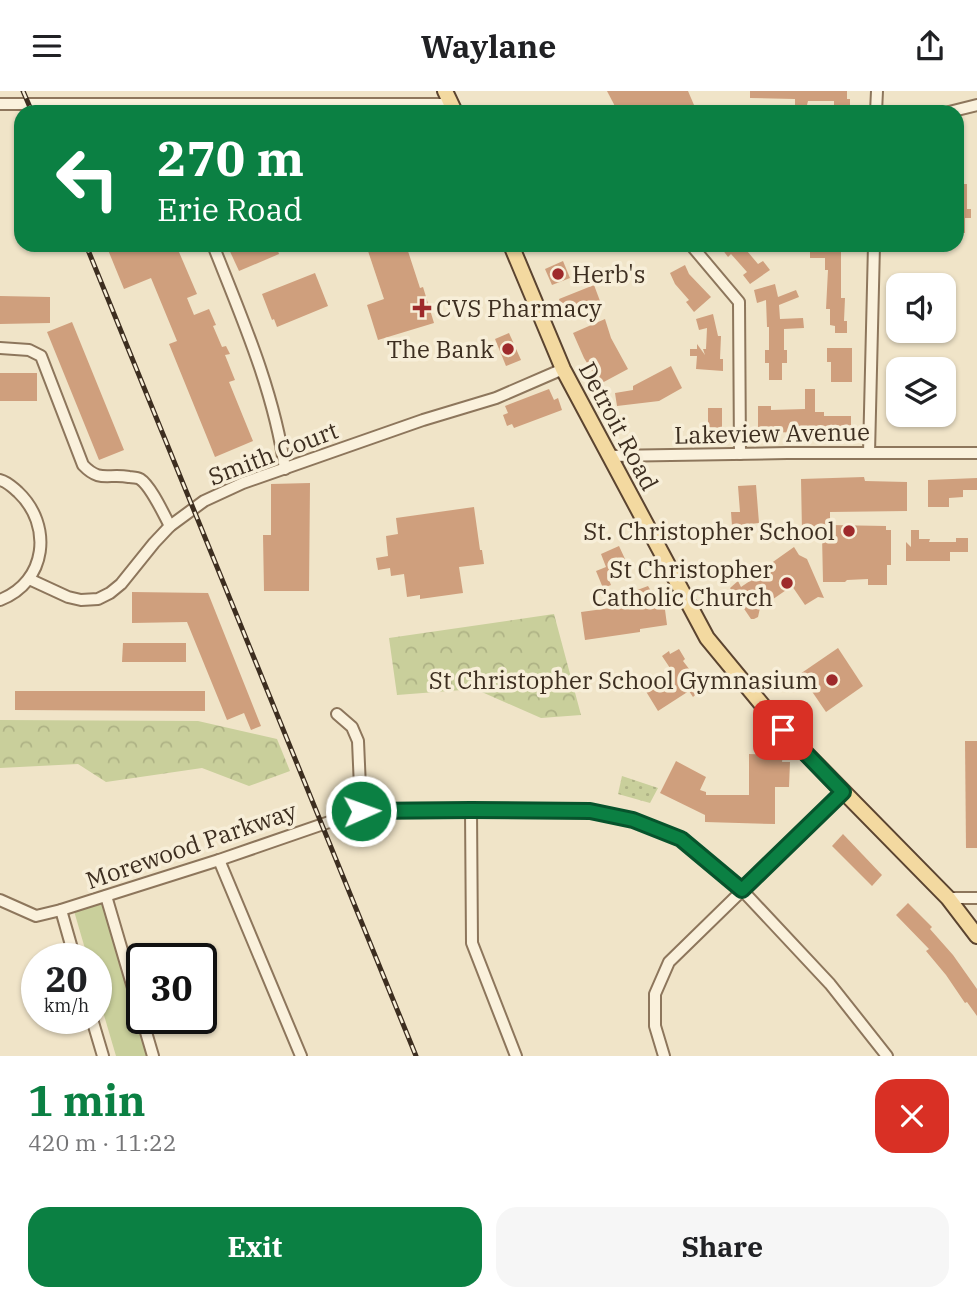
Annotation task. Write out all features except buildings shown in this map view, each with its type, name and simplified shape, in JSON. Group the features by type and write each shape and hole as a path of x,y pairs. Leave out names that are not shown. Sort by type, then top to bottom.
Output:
{"main road":[{"name":"Detroit Road","path":"514,252 563,369 706,638 783,730 948,898 977,936"}],"street":[{"path":"304,105 451,102"},
{"path":"0,104 40,105"},
{"path":"216,252 272,403 285,469"},
{"path":"697,252 739,302 740,454"},
{"path":"869,453 874,252"},
{"path":"0,348 29,350 41,356 83,465 91,474 140,479 152,493 170,526"},
{"name":"Smith Court","path":"29,579 68,597 81,600 98,599 121,584 170,526 204,501 243,483 423,420 496,398 563,369"},
{"name":"Lakeview Avenue","path":"609,456 977,453"},
{"path":"0,479 6,481 27,500 38,521 41,539 39,555 29,579 12,595 0,600"},
{"path":"337,715 352,727 358,741 361,811"},
{"path":"664,1056 656,1026 655,993 669,962 843,792"},
{"path":"471,810 472,943 516,1056"},
{"name":"Morewood Parkway","path":"0,900 36,916 61,910 361,811 590,811 633,820 681,839 742,890 830,984 887,1056"},
{"path":"219,860 300,1056"},
{"path":"106,896 153,1056"},
{"path":"948,898 977,898"},
{"path":"61,910 70,943"},
{"path":"96,1034 103,1056"}],"green space":[{"path":"554,614 581,715 541,718 475,689 397,695 389,638"},
{"path":"0,720 198,721 277,739 290,771 249,786 202,768 106,782 78,764 0,768"},
{"path":"622,776 658,788 650,803 618,794"},
{"path":"104,903 126,980 126,1034 142,1034 148,1056 116,1056 110,1034 112,1034 112,943 83,943 74,911"}],"railway":[{"path":"23,91 29,105"},
{"path":"89,252 416,1056"}],"place":[{"name":"Herb's","path":"558,274"},
{"name":"CVS Pharmacy","path":"422,308"},
{"name":"The Bank","path":"508,349"},
{"name":"St. Christopher School","path":"849,531"},
{"name":"St Christopher Catholic Church","path":"787,583"},
{"name":"St Christopher School Gymnasium","path":"832,680"}],"route":[{"path":"361,811 590,811 633,820 681,839 742,890 843,792 783,730"}]}
